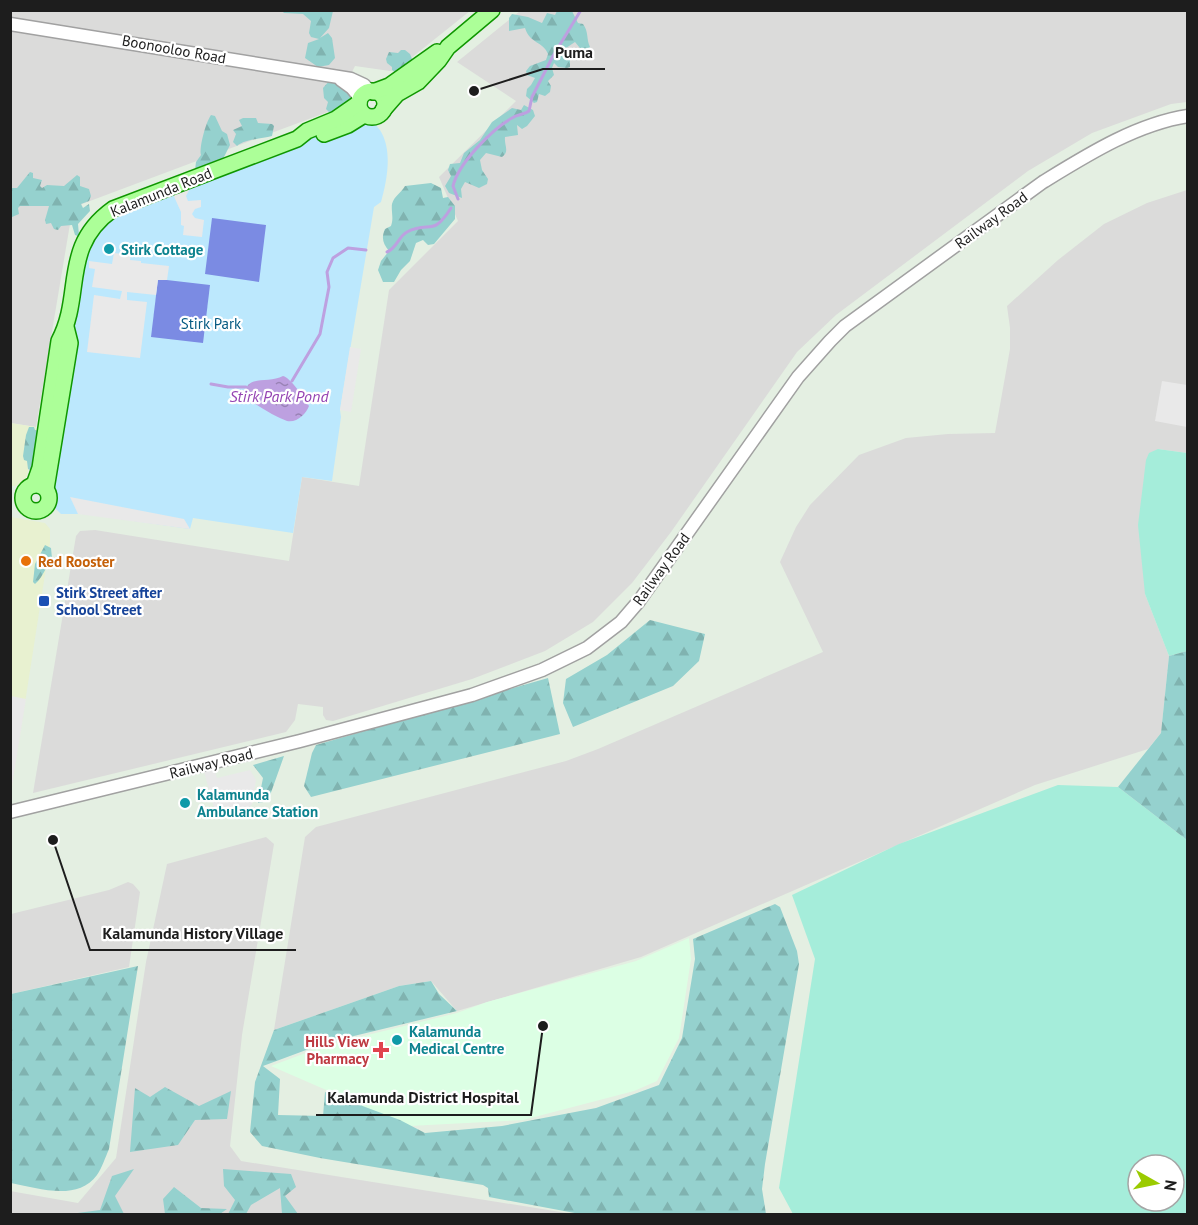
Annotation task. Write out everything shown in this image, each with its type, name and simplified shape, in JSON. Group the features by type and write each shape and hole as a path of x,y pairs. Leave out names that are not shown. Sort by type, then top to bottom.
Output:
{"main road":[{"name":"Kalamunda Road","path":"365,100 373,117 380,114 397,94 418,82 448,47 492,10"},
{"name":"Kalamunda Road","path":"28,495 40,468 50,434 57,391 59,341 66,327 81,250 96,224 113,209 146,195 297,139 309,138 348,125 365,100 389,86 431,54 448,47"},
{"path":"10,508 28,495"}],"street":[{"name":"Boonooloo Road","path":"10,24 53,29 338,77 365,100"},
{"name":"Railway Road","path":"10,812 472,695 542,670 587,648 621,622 639,601 798,377 837,334 1024,196 1066,168 1123,137 1177,117 1188,116"}],"shaded area":[{"path":"10,11 470,11 396,70 355,66 333,110 82,204 71,218 36,427 11,423"},
{"path":"520,11 1187,11 1187,102 1171,104 1092,133 1028,171 836,315 797,352 671,532 632,583 593,622 545,651 472,679 333,721 326,720 323,707 298,704 295,720 286,732 33,793 76,536 80,531 95,530 289,561 302,477 359,486 389,290 458,221 439,177 516,101 457,62"},
{"path":"192,184 186,196 188,201 201,200 201,207 195,209 192,214 195,218 204,220 202,237 183,235 181,212 172,192"},
{"path":"1187,190 1187,453 1158,449 1145,594 1169,656 1161,733 1148,749 1035,785 641,957 457,1011 431,981 399,986 274,1030 305,837 316,827 566,761 823,652 780,562 796,527 810,505 859,455 906,438 995,433 1010,349 1007,306 1058,260 1104,224 1147,203"},
{"path":"212,218 266,225 259,282 205,274"},
{"path":"114,253 131,255 130,260 141,261 141,263 169,266 167,280 158,280 156,295 127,292 127,300 147,302 140,358 87,352 94,295 120,299 122,291 92,287 95,269 89,268 89,261 112,264"},
{"path":"158,279 210,285 203,343 151,337"},
{"path":"350,347 361,349 351,412 340,410"},
{"path":"1162,381 1187,385 1187,427 1155,421"},
{"path":"10,423 36,427 27,476 15,486 11,486"},
{"path":"1158,449 1187,453 1187,651 1169,656 1145,594 1138,525 1146,460 1149,453"},
{"path":"70,497 184,519 190,529 78,514"},
{"path":"11,517 45,523 50,529 50,542 11,793"},
{"path":"10,696 26,699 11,793"},
{"path":"213,765 217,778 250,770 256,780 252,804 248,809 216,815 203,768"},
{"path":"1058,785 1118,787 1187,840 1187,1214 793,1214 779,1188 815,959 792,895 899,844"},
{"path":"266,837 274,844 242,1035 230,1146 241,1161 573,1214 11,1214 10,1191 78,1203 116,1158 146,962 167,864"},
{"path":"128,882 140,892 129,967 11,994 11,914 109,890"},
{"path":"689,938 691,959 679,1038 657,1081 634,1091 523,1120 409,1126 271,1066 327,1045 457,1013 487,1002 636,961"}],"green space":[{"path":"282,11 333,11 329,28 320,38 328,33 332,38 335,58 329,65 318,67 305,58 308,43 319,39 311,37 309,33 311,21 303,14"},
{"path":"557,11 572,11 578,23 585,27 590,47 584,53 575,42 563,50 570,60 570,67 558,67 554,63 552,68 554,75 548,81 551,86 550,92 545,96 539,94 537,102 534,103 526,96 527,89 535,78 527,75 526,71 530,66 546,60 548,54 530,37 525,28 509,31 509,18 512,14 542,23 547,13 555,15"},
{"path":"401,50 410,54 415,66 397,74 386,59 389,52 398,53"},
{"path":"330,80 336,81 359,100 331,114 326,109 328,102 324,98 323,88"},
{"path":"524,105 533,110 535,116 522,129 517,125 518,135 505,137 504,155 502,157 486,153 480,160 482,170 488,179 487,184 479,188 465,182 461,189 462,198 449,193 445,186 451,176 448,170 450,164 460,163 464,153 480,140 492,122 512,108 521,110"},
{"path":"211,115 215,116 222,131 227,134 230,145 222,161 195,170 196,162 201,155 205,129"},
{"name":"Stirk Park","path":"366,116 380,130 384,138 388,156 385,185 381,202 374,207 340,410 332,481 302,477 293,533 193,518 190,529 86,514 61,514 49,502 49,495 77,263 104,216 330,132"},
{"path":"256,118 258,123 272,124 274,126 272,136 237,146 233,142 236,134 233,130 242,126 239,120"},
{"path":"30,172 33,173 33,178 42,180 40,186 42,188 47,185 64,186 77,175 80,177 80,186 89,189 91,196 89,201 81,204 83,208 89,204 90,211 78,224 78,236 75,235 72,225 61,226 58,230 54,229 51,223 46,224 49,206 20,206 19,214 12,217 11,223 11,188 17,188"},
{"path":"431,183 441,188 443,198 448,197 455,206 455,219 434,244 428,245 423,240 416,243 410,261 394,282 383,282 378,270 381,261 389,251 384,243 383,235 385,229 392,223 393,201 405,186"},
{"path":"29,427 34,427 38,431 42,441 32,471 28,469 27,461 23,456"},
{"path":"45,545 51,548 52,558 35,584 33,582 35,564"},
{"path":"650,620 705,634 699,661 673,686 573,727 563,703 566,679 607,655"},
{"path":"1188,651 1187,840 1118,787 1161,733 1169,656"},
{"path":"548,678 560,734 311,797 304,786 316,745"},
{"path":"284,756 268,801 258,803 263,778 253,765"},
{"path":"775,904 780,907 797,951 799,964 765,1164 762,1189 766,1214 580,1214 489,1197 488,1188 483,1185 262,1146 250,1132 255,1082 274,1030 399,986 431,981 439,994 457,1011 325,1043 263,1066 280,1079 278,1115 323,1116 325,1092 400,1120 425,1133 502,1126 596,1108 659,1085 682,1038 695,959 693,939"},
{"path":"138,966 109,1149 99,1172 89,1183 68,1191 45,1190 11,1183 11,994"},
{"path":"165,1087 199,1106 231,1091 227,1119 195,1120 178,1145 130,1152 135,1088 150,1097"},
{"path":"134,1169 115,1196 124,1214 70,1214 100,1210 112,1176"},
{"path":"223,1169 291,1174 296,1187 285,1196 298,1214 282,1214 280,1188 251,1205 246,1214 228,1214 235,1200 224,1186"},
{"path":"174,1187 201,1208 227,1209 220,1214 165,1214 163,1199"}],"water":[{"name":"Stirk Park Pond","path":"283,376 293,384 309,406 303,415 294,421 278,417 259,407 246,396 246,389 252,382"}],"waterway":[{"path":"458,199 453,186 456,177 477,148 495,130 514,117 529,111 532,97 553,56 581,10"},
{"path":"387,252 407,232 421,227 435,226 451,208"},
{"path":"292,381 320,334 329,287 327,272 333,258 348,248 366,250"},
{"path":"211,384 246,387"}],"place":[{"name":"Puma","path":"474,91"},
{"name":"Stirk Cottage","path":"109,249"},
{"name":"Red Rooster","path":"26,561"},
{"name":"Stirk Street after School Street","path":"44,601"},
{"name":"Kalamunda Ambulance Station","path":"185,803"},
{"name":"Kalamunda History Village","path":"53,840"},
{"name":"Kalamunda District Hospital","path":"543,1026"},
{"name":"Kalamunda Medical Centre","path":"397,1040"},
{"name":"Hills View Pharmacy","path":"381,1050"}]}
